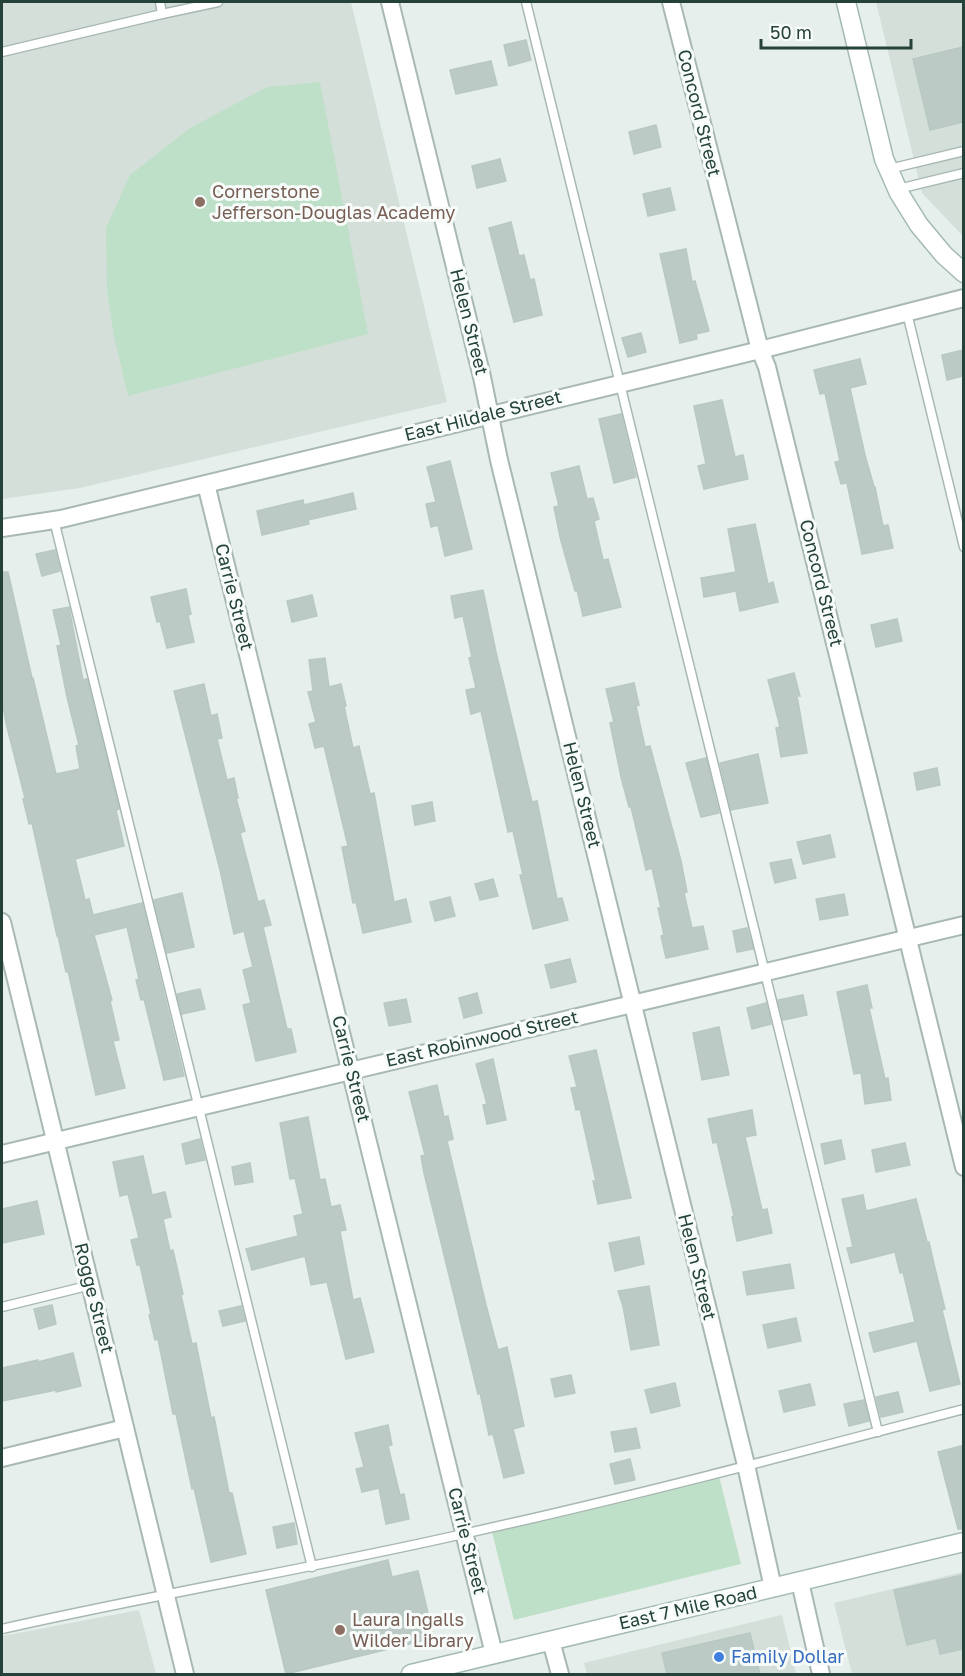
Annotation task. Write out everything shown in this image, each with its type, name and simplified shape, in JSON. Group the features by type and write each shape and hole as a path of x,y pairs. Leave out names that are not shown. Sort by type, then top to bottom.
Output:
{"street":[{"name":"Helen Street","path":"390,2 490,414 499,460 746,1465 773,1588"},
{"name":"Concord Street","path":"670,2 760,350 767,368 963,1167"},
{"path":"846,2 884,159 897,189 919,225 944,255 963,273"},
{"name":"East Hildale Street","path":"2,528 54,520 206,484 760,350 963,298"},
{"name":"Carrie Street","path":"206,484 494,1654"},
{"name":"Rogge Street","path":"2,922 12,977 91,1285 185,1674"},
{"name":"East Robinwood Street","path":"2,1154 963,924"},
{"path":"2,1458 125,1428"},
{"name":"East 7 Mile Road","path":"411,1674 963,1542"},
{"path":"800,1582 821,1674"},
{"path":"552,1641 560,1674"}],"lane":[{"path":"160,2 162,14"},
{"path":"2,52 218,2"},
{"path":"526,2 878,1432"},
{"path":"889,169 963,151"},
{"path":"897,189 963,173"},
{"path":"907,313 963,547"},
{"path":"54,520 312,1567"},
{"path":"2,1307 91,1285"},
{"path":"2,1629 465,1534 963,1409"}],"shaded area":[{"name":"Cornerstone Jefferson-Douglas Academy","path":"2,2 351,2 447,402 80,488 2,499"},
{"path":"876,2 963,2 963,236 922,193"},
{"path":"963,1572 963,1674 852,1674 834,1603"},
{"path":"139,1610 156,1674 2,1674 2,1636"},
{"path":"782,1615 796,1674 587,1674 584,1663"}],"green space":[{"path":"320,82 368,334 128,396 114,336 107,292 106,228 130,175 190,128 267,87"},
{"path":"719,1476 741,1564 514,1620 492,1532"}],"building":[{"path":"526,40 531,60 509,66 504,45"},
{"path":"963,47 963,122 930,130 913,59"},
{"path":"491,61 497,85 456,94 450,70"},
{"path":"656,125 661,147 634,154 629,132"},
{"path":"500,159 506,181 477,188 472,166"},
{"path":"670,188 675,210 648,216 643,194"},
{"path":"511,222 519,256 524,255 530,280 534,279 542,315 514,322 489,228"},
{"path":"686,249 692,282 695,281 709,331 696,334 697,339 680,343 660,254"},
{"path":"641,333 646,352 628,357 622,338"},
{"path":"963,350 963,376 947,380 942,355"},
{"path":"860,359 866,384 850,388 883,526 888,525 893,548 862,554 847,483 841,484 835,462 840,461 825,393 820,394 814,370"},
{"path":"722,400 735,457 743,455 748,479 704,489 698,466 706,464 694,406"},
{"path":"621,414 636,477 614,483 599,419"},
{"path":"450,461 472,549 445,556 438,525 431,527 426,504 436,502 427,467"},
{"path":"579,466 587,499 593,498 599,519 594,521 603,560 608,559 621,607 583,616 560,537 554,507 559,506 551,473"},
{"path":"353,493 356,509 308,520 309,524 262,535 257,511 303,500 304,505"},
{"path":"755,524 768,584 773,582 778,602 740,611 736,591 704,597 701,578 736,572 728,529"},
{"path":"55,550 60,571 42,576 36,554"},
{"path":"2,572 8,572 56,774 80,769 76,746 79,745 57,646 61,645 53,610 69,607 83,680 87,679 119,809 116,810 124,846 75,859 85,900 89,899 93,915 142,903 184,1076 164,1080 144,999 141,1000 136,980 139,979 127,927 94,935 112,1000 110,1001 119,1040 113,1041 125,1088 96,1095 68,971 66,972 32,823 29,824 23,799 25,798 6,723 2,700"},
{"path":"186,589 191,614 188,615 194,642 167,648 151,597"},
{"path":"483,590 532,802 537,801 557,899 562,898 568,920 533,929 520,875 523,875 513,831 508,832 481,711 471,714 466,690 476,688 469,658 472,657 463,616 455,618 451,596"},
{"path":"312,595 317,616 292,622 287,601"},
{"path":"897,619 902,641 876,647 871,625"},
{"path":"325,658 329,687 341,684 353,748 359,746 370,794 374,793 394,902 406,899 411,922 363,933 356,902 353,903 342,847 348,846 324,746 315,748 309,724 316,722 308,692 313,691 309,660"},
{"path":"794,673 800,696 797,696 807,753 781,757 776,728 780,727 768,680"},
{"path":"634,683 639,705 636,706 645,747 650,746 681,861 687,892 684,893 692,928 703,926 708,949 666,958 658,908 661,908 652,868 646,870 631,807 629,807 621,777 610,723 614,722 606,689"},
{"path":"204,684 211,716 217,714 222,738 217,739 227,780 234,778 238,798 236,798 245,831 240,833 258,902 264,900 271,925 263,927 287,1029 291,1029 296,1052 256,1061 243,1005 251,1003 243,970 253,967 244,931 234,934 174,691"},
{"path":"758,754 768,803 731,810 720,763"},
{"path":"706,758 719,813 701,817 686,763"},
{"path":"937,768 940,785 917,790 914,773"},
{"path":"432,802 435,821 415,825 412,806"},
{"path":"830,835 835,857 803,864 797,842"},
{"path":"791,859 796,878 775,883 770,863"},
{"path":"493,879 498,896 480,900 475,884"},
{"path":"182,893 194,947 167,953 154,900"},
{"path":"844,894 848,915 820,920 816,899"},
{"path":"450,897 455,916 435,921 430,902"},
{"path":"747,928 753,949 737,952 733,931"},
{"path":"570,959 576,982 551,988 545,965"},
{"path":"867,985 872,1008 869,1008 885,1079 888,1078 891,1100 865,1104 861,1073 854,1074 837,992"},
{"path":"200,989 205,1009 182,1014 177,994"},
{"path":"477,993 482,1013 464,1018 459,998"},
{"path":"803,995 807,1015 783,1020 778,1000"},
{"path":"406,999 411,1022 389,1026 384,1003"},
{"path":"766,1003 771,1024 752,1029 747,1008"},
{"path":"719,1027 729,1075 702,1080 693,1033"},
{"path":"596,1050 631,1198 598,1204 593,1181 596,1181 580,1109 576,1110 571,1088 577,1087 569,1056"},
{"path":"493,1059 506,1120 487,1124 483,1105 487,1104 476,1064"},
{"path":"437,1085 444,1117 448,1116 453,1139 447,1141 486,1305 498,1350 507,1347 524,1426 513,1429 524,1473 504,1478 493,1434 489,1435 480,1393 478,1394 424,1173 421,1156 425,1155 409,1092"},
{"path":"752,1110 756,1135 745,1137 762,1210 767,1209 772,1233 737,1241 732,1217 734,1216 717,1142 713,1143 708,1119"},
{"path":"308,1117 320,1180 325,1179 331,1207 340,1205 346,1230 340,1231 353,1300 360,1298 374,1352 346,1359 327,1282 311,1285 305,1256 252,1270 246,1249 298,1236 294,1216 303,1214 295,1178 290,1179 280,1123"},
{"path":"200,1139 205,1160 186,1164 182,1144"},
{"path":"841,1140 845,1159 825,1164 821,1144"},
{"path":"905,1143 910,1165 876,1172 872,1150"},
{"path":"143,1156 152,1195 165,1192 171,1217 163,1219 170,1251 173,1250 192,1344 196,1343 211,1418 214,1417 229,1493 232,1493 246,1554 211,1562 176,1414 173,1414 158,1339 155,1340 149,1315 151,1314 140,1265 137,1265 131,1240 139,1238 128,1194 120,1196 113,1162"},
{"path":"250,1163 253,1182 235,1185 232,1167"},
{"path":"863,1195 866,1211 916,1199 945,1309 942,1310 960,1384 930,1391 917,1341 874,1352 869,1333 915,1322 903,1272 900,1273 895,1252 851,1263 847,1248 853,1247 842,1199"},
{"path":"37,1201 44,1234 2,1243 2,1209"},
{"path":"639,1237 644,1264 615,1271 609,1243"},
{"path":"790,1264 794,1288 747,1295 743,1272"},
{"path":"649,1286 659,1345 631,1350 618,1291"},
{"path":"52,1305 56,1324 39,1329 34,1309"},
{"path":"241,1306 245,1321 223,1326 219,1311"},
{"path":"796,1318 801,1341 768,1348 763,1325"},
{"path":"73,1353 81,1386 2,1401 2,1368"},
{"path":"571,1375 575,1393 555,1397 551,1379"},
{"path":"675,1383 680,1406 651,1413 645,1390"},
{"path":"810,1384 815,1405 784,1412 779,1391"},
{"path":"898,1392 903,1412 881,1417 876,1397"},
{"path":"864,1400 869,1421 849,1426 844,1404"},
{"path":"388,1425 392,1445 388,1446 400,1495 404,1494 409,1519 386,1524 379,1488 362,1492 356,1469 364,1467 355,1433"},
{"path":"636,1428 640,1448 615,1452 611,1432"},
{"path":"961,1446 963,1529 958,1529 938,1452"},
{"path":"630,1459 635,1480 615,1484 610,1464"},
{"path":"294,1523 297,1544 277,1548 273,1527"},
{"name":"Laura Ingalls Wilder Library","path":"388,1560 392,1577 418,1571 434,1638 286,1674 266,1590"},
{"path":"963,1575 963,1649 940,1654 936,1638 907,1645 894,1590"},
{"path":"750,1633 760,1674 667,1674 662,1653"}],"place":[{"name":"Cornerstone Jefferson-Douglas Academy","path":"200,202"},
{"name":"Laura Ingalls Wilder Library","path":"340,1630"},
{"name":"Family Dollar","path":"719,1657"}]}
